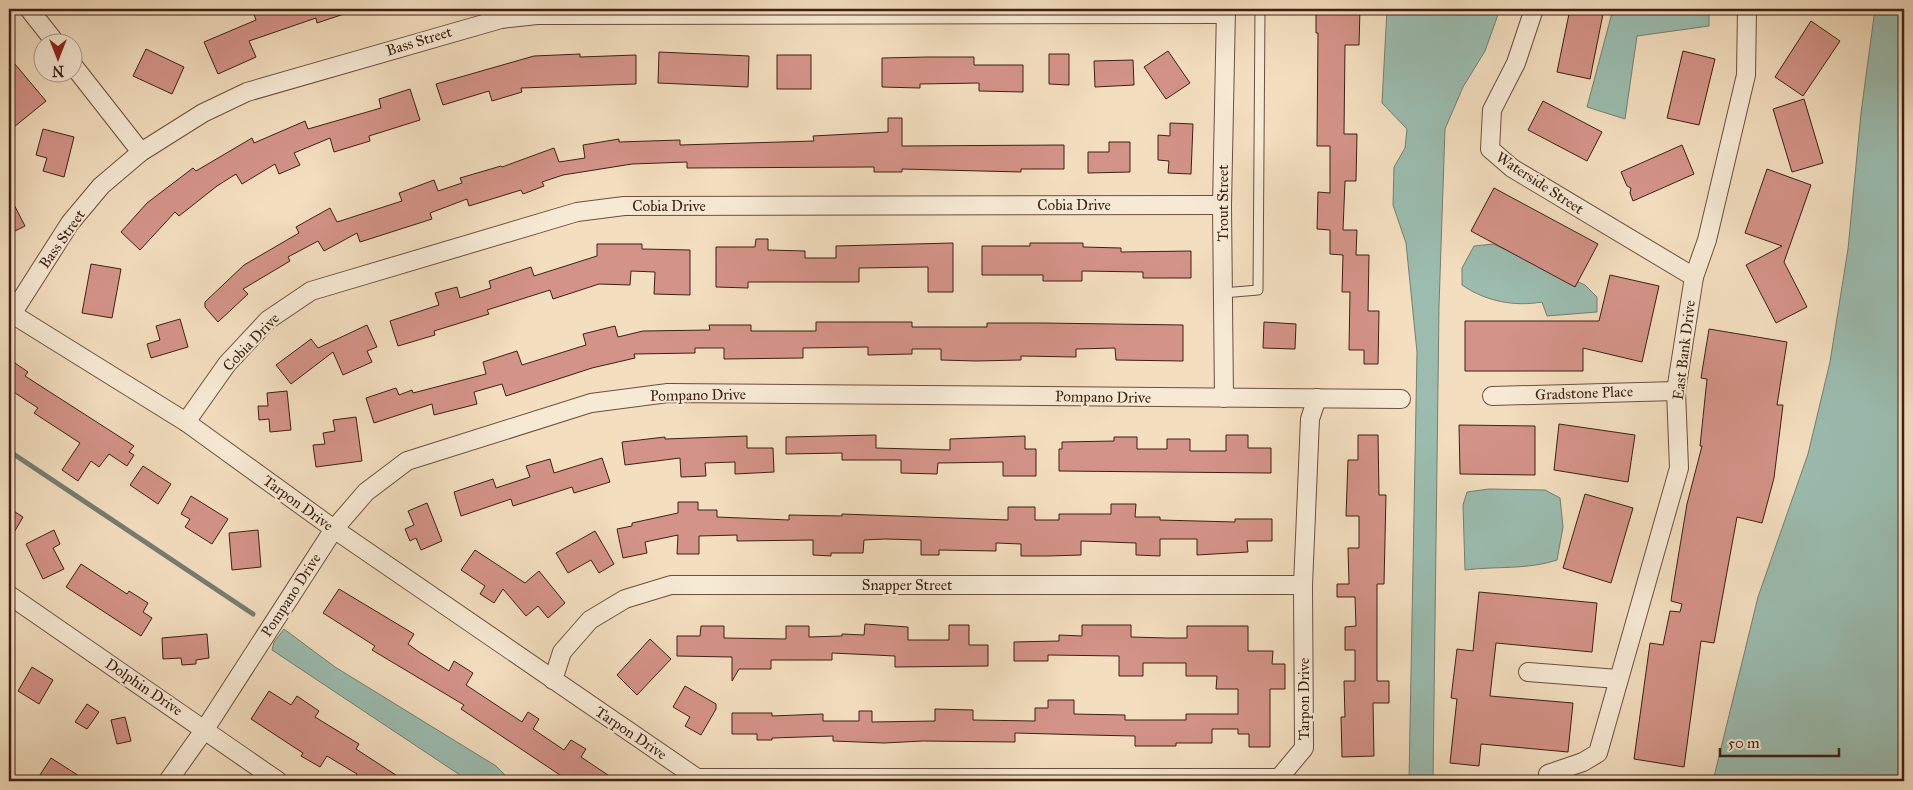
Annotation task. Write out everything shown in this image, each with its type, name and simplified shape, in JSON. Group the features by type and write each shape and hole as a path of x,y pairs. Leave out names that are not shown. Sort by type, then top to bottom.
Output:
{"street":[{"path":"29,9 47,32"},
{"name":"Waterside Street","path":"1534,9 1516,64 1492,110 1490,150 1512,168 1694,277"},
{"name":"East Bank Drive","path":"1548,774 1583,762 1598,753 1679,468 1676,391 1694,277 1707,240 1746,75 1747,9"},
{"name":"Trout Street","path":"1224,398 1222,205 1226,11"},
{"name":"Bass Street","path":"10,313 70,223 101,186 141,152 203,112 247,92 500,19 537,15 1226,11"},
{"path":"82,77 141,152"},
{"name":"Cobia Drive","path":"186,422 227,364 268,320 311,291 577,212 624,206 1222,205"},
{"name":"Tarpon Drive","path":"10,313 186,422 334,529 697,778 1279,778 1304,748 1304,585 1310,419 1317,398"},
{"name":"Gradstone Place","path":"1492,396 1676,391"},
{"name":"Pompano Drive","path":"168,781 205,729 334,529 366,492 407,460 591,403 668,393 1401,399"},
{"name":"Snapper Street","path":"553,680 562,652 590,620 625,599 671,585 1304,585"},
{"name":"Dolphin Drive","path":"9,595 278,781"},
{"path":"1528,672 1618,678"}],"lane":[{"path":"1223,293 1258,290 1260,9"}],"shaded area":[{"path":"1387,9 1500,9 1485,51 1463,87 1445,129 1439,306 1433,781 1409,781 1417,352 1406,243 1393,205 1394,167 1405,148 1407,129 1382,103"},
{"path":"1613,9 1709,9 1709,26 1637,36 1625,119 1587,107"},
{"path":"1875,9 1904,9 1904,781 1713,781 1758,597 1808,454 1830,362 1848,249 1861,113"},
{"path":"1493,244 1585,285 1597,297 1597,312 1547,316 1542,302 1521,304 1490,299 1462,285 1462,268 1474,246"},
{"path":"1489,489 1545,490 1560,498 1563,527 1557,560 1523,567 1465,570 1463,505 1467,492"},
{"path":"284,629 335,667 496,766 511,781 469,781 272,650 274,642"}],"building":[{"path":"252,9 353,9 353,11 317,23 316,18 249,41 256,57 218,74 204,42 256,20"},
{"path":"1316,9 1360,9 1359,45 1345,45 1344,134 1357,134 1356,181 1345,181 1343,230 1357,230 1356,255 1369,255 1368,311 1379,311 1378,364 1364,364 1364,350 1349,350 1350,292 1342,292 1343,255 1330,254 1330,230 1317,229 1318,192 1330,193 1330,146 1317,146 1318,33 1316,33"},
{"path":"1570,9 1603,14 1590,79 1557,72"},
{"path":"1811,21 1840,41 1803,96 1775,77"},
{"path":"146,49 184,67 172,94 133,76"},
{"path":"1168,51 1190,83 1166,99 1144,67"},
{"path":"1683,51 1715,59 1699,125 1667,118"},
{"path":"659,52 749,56 748,87 658,83"},
{"path":"580,54 580,57 636,55 636,84 521,88 522,92 492,101 489,91 443,105 436,84 534,56"},
{"path":"1049,54 1069,54 1069,85 1049,84"},
{"path":"777,55 811,55 811,89 777,89"},
{"path":"9,57 46,101 9,131"},
{"path":"974,57 974,65 1023,65 1023,92 979,91 979,83 920,84 920,88 882,87 882,58"},
{"path":"1133,60 1134,85 1095,87 1094,61"},
{"path":"410,89 420,120 369,136 370,141 334,152 330,138 294,153 300,165 279,174 275,164 242,184 236,174 217,186 179,216 175,212 140,250 121,232 147,203 193,168 196,171 252,138 254,143 305,121 308,129 381,108 379,99"},
{"path":"1804,99 1823,163 1792,172 1773,109"},
{"path":"1543,101 1602,132 1587,161 1528,130"},
{"path":"888,118 902,118 902,146 1064,145 1064,169 1021,169 1021,172 902,169 902,172 874,172 874,167 687,168 687,162 632,164 563,175 542,182 544,186 523,194 521,190 469,206 467,199 430,213 432,219 360,242 357,233 324,251 318,241 288,257 290,261 243,289 248,294 218,322 205,307 205,302 244,265 299,233 296,227 330,208 337,222 402,201 399,193 434,180 438,191 462,183 460,178 502,167 554,148 559,162 585,158 583,145 619,139 619,142 680,140 680,145 814,141 813,136 888,132"},
{"path":"1170,123 1193,124 1191,174 1168,173 1169,161 1158,160 1158,135 1170,136"},
{"path":"43,129 74,137 64,177 43,171 47,158 36,155"},
{"path":"1109,142 1130,142 1130,172 1088,173 1088,152 1109,152"},
{"path":"1682,145 1694,174 1633,201 1630,193 1631,188 1627,186 1621,172"},
{"path":"1767,169 1811,185 1784,262 1807,307 1776,323 1746,265 1782,246 1745,233"},
{"path":"1494,188 1598,244 1575,287 1471,231"},
{"path":"9,195 25,226 9,234"},
{"path":"756,239 768,239 768,250 805,251 805,258 836,258 836,246 953,243 953,292 928,292 928,267 859,268 859,282 748,282 748,288 716,287 716,247 755,247"},
{"path":"1030,243 1083,243 1083,247 1121,248 1121,252 1191,251 1191,278 1143,278 1143,272 1082,271 1082,281 1043,281 1043,275 982,275 982,246 1030,246"},
{"path":"597,244 642,244 642,249 690,250 690,295 654,294 655,272 631,271 630,285 599,284 553,299 550,290 487,310 489,314 434,331 435,335 398,346 390,321 439,305 435,293 457,287 460,298 491,288 489,281 531,267 534,276 597,256"},
{"path":"91,264 121,269 112,318 82,313"},
{"path":"1610,275 1659,286 1642,362 1583,348 1583,371 1465,371 1465,321 1599,321"},
{"path":"180,319 188,347 151,358 147,344 160,340 156,326"},
{"path":"816,322 912,322 912,327 987,327 987,323 1183,325 1183,361 1116,360 1115,348 1076,349 1076,357 1021,356 1021,360 976,361 941,360 941,349 912,349 912,354 868,355 868,347 803,348 803,358 724,359 724,348 695,348 695,353 634,354 635,358 592,368 506,396 502,384 474,392 477,404 434,415 432,404 374,423 366,398 396,388 399,395 412,390 413,393 486,374 483,362 517,351 522,365 586,345 583,334 615,326 618,337 643,331 710,330 709,325 751,325 751,331 816,331"},
{"path":"1264,322 1296,324 1295,349 1263,348"},
{"path":"367,325 377,347 367,351 372,362 343,375 333,352 291,384 276,365 311,339 318,348"},
{"path":"1709,329 1787,342 1777,405 1783,405 1774,478 1762,523 1737,517 1714,643 1701,641 1684,767 1634,759 1650,643 1663,645 1670,611 1680,612 1682,604 1671,601 1687,504 1702,446 1700,446 1707,379 1701,378"},
{"path":"9,359 28,372 25,376 134,446 129,452 134,455 127,466 109,454 99,467 91,461 78,481 62,470 80,443 34,413 38,408 9,389"},
{"path":"287,391 291,430 270,432 269,419 259,420 258,406 268,406 267,393"},
{"path":"356,417 362,461 316,467 313,445 325,444 323,433 335,431 333,420"},
{"path":"1559,424 1635,435 1628,482 1554,470"},
{"path":"1459,425 1535,426 1535,475 1460,474"},
{"path":"876,435 876,448 950,450 950,439 1025,436 1025,449 1036,449 1036,476 1003,476 1003,462 938,463 937,474 901,473 901,460 842,460 842,453 786,454 786,437"},
{"path":"1226,435 1248,435 1248,448 1271,448 1271,473 1059,471 1059,449 1062,449 1062,442 1114,441 1114,437 1137,437 1137,449 1167,449 1167,439 1190,439 1190,451 1226,451"},
{"path":"1358,435 1378,435 1379,495 1386,495 1384,584 1377,584 1377,681 1389,681 1389,703 1373,703 1374,756 1342,757 1341,717 1345,717 1344,681 1355,681 1355,650 1345,650 1345,627 1356,626 1355,597 1337,597 1337,584 1349,584 1348,548 1359,548 1359,516 1346,516 1348,460 1358,460"},
{"path":"747,436 747,448 773,448 774,472 735,474 735,462 705,463 706,476 681,477 680,458 625,465 622,442 665,437 665,439"},
{"path":"602,458 610,482 574,493 572,487 513,506 511,499 461,516 454,492 493,479 496,488 530,477 526,466 550,459 554,473"},
{"path":"143,466 171,484 158,504 130,485"},
{"path":"1585,494 1633,508 1611,583 1563,568"},
{"path":"191,496 228,519 212,544 185,527 190,519 181,514"},
{"path":"678,502 698,502 698,510 717,510 717,517 789,520 789,515 842,516 842,514 1008,520 1008,507 1035,507 1035,520 1059,520 1059,514 1111,514 1111,504 1136,504 1135,517 1160,517 1160,520 1235,522 1235,519 1272,519 1272,541 1247,541 1248,552 1197,555 1197,539 1160,539 1160,556 1136,555 1136,543 1081,541 1081,555 1021,556 1021,544 996,543 996,551 939,550 939,555 921,555 921,540 885,539 864,540 863,553 831,553 831,556 813,555 813,540 737,541 737,535 699,536 699,554 677,554 678,535 645,542 647,553 623,558 617,529 632,526 632,523 678,513"},
{"path":"427,503 442,541 421,550 416,538 410,541 405,529 414,525 408,511"},
{"path":"9,508 23,517 9,541"},
{"path":"54,530 60,544 53,548 64,569 43,579 26,544"},
{"path":"258,530 261,567 232,570 229,533"},
{"path":"595,531 614,564 599,573 591,560 568,573 556,553"},
{"path":"475,550 525,583 539,571 565,603 548,618 538,606 526,616 503,589 494,603 480,594 485,586 461,570"},
{"path":"81,564 127,594 129,591 148,603 143,612 152,618 141,636 66,587"},
{"path":"339,589 414,634 408,644 449,671 454,661 473,673 466,685 522,722 528,712 539,719 533,729 564,750 571,740 586,749 581,757 617,781 569,781 461,709 464,705 372,650 375,646 323,613"},
{"path":"1479,592 1597,603 1592,652 1496,643 1490,696 1573,703 1568,752 1481,744 1479,766 1450,763 1457,699 1451,698 1457,649 1473,651"},
{"path":"865,624 908,627 908,640 949,640 949,625 969,625 969,645 988,645 988,666 895,667 895,656 832,653 832,660 771,660 771,669 739,669 732,681 732,657 677,656 677,636 700,636 701,626 724,626 724,638 786,639 786,626 809,626 809,637 842,636 842,634 864,635"},
{"path":"1082,625 1131,625 1131,637 1167,638 1187,638 1187,626 1248,626 1248,651 1273,651 1272,664 1285,664 1285,689 1270,689 1270,747 1249,747 1249,734 1238,734 1238,729 1212,729 1212,743 1176,743 1176,746 1135,746 1135,736 1015,733 1015,742 923,741 884,743 833,741 833,736 757,740 757,734 732,734 732,713 772,713 772,716 823,714 823,721 859,721 859,711 872,711 872,722 935,721 935,709 973,710 973,720 1035,721 1035,708 1048,708 1048,700 1074,700 1074,714 1125,715 1125,720 1186,720 1186,714 1238,714 1238,689 1216,689 1217,676 1186,676 1186,663 1143,663 1143,676 1119,676 1119,656 1048,655 1048,661 1014,661 1014,642 1059,641 1059,635 1082,636"},
{"path":"207,634 209,658 196,660 196,664 182,665 181,658 163,659 162,638"},
{"path":"650,639 671,659 637,695 617,675"},
{"path":"32,667 53,680 39,704 18,691"},
{"path":"685,686 716,704 716,709 701,735 685,726 690,717 673,707"},
{"path":"269,691 291,705 297,696 319,711 315,717 359,744 356,749 405,781 362,781 355,777 357,774 327,756 320,767 301,756 303,753 251,719"},
{"path":"87,704 99,712 87,729 75,722"},
{"path":"125,717 131,741 117,744 111,720"},
{"path":"51,758 87,781 36,781"}],"waterway":[{"path":"9,451 253,614"}]}
